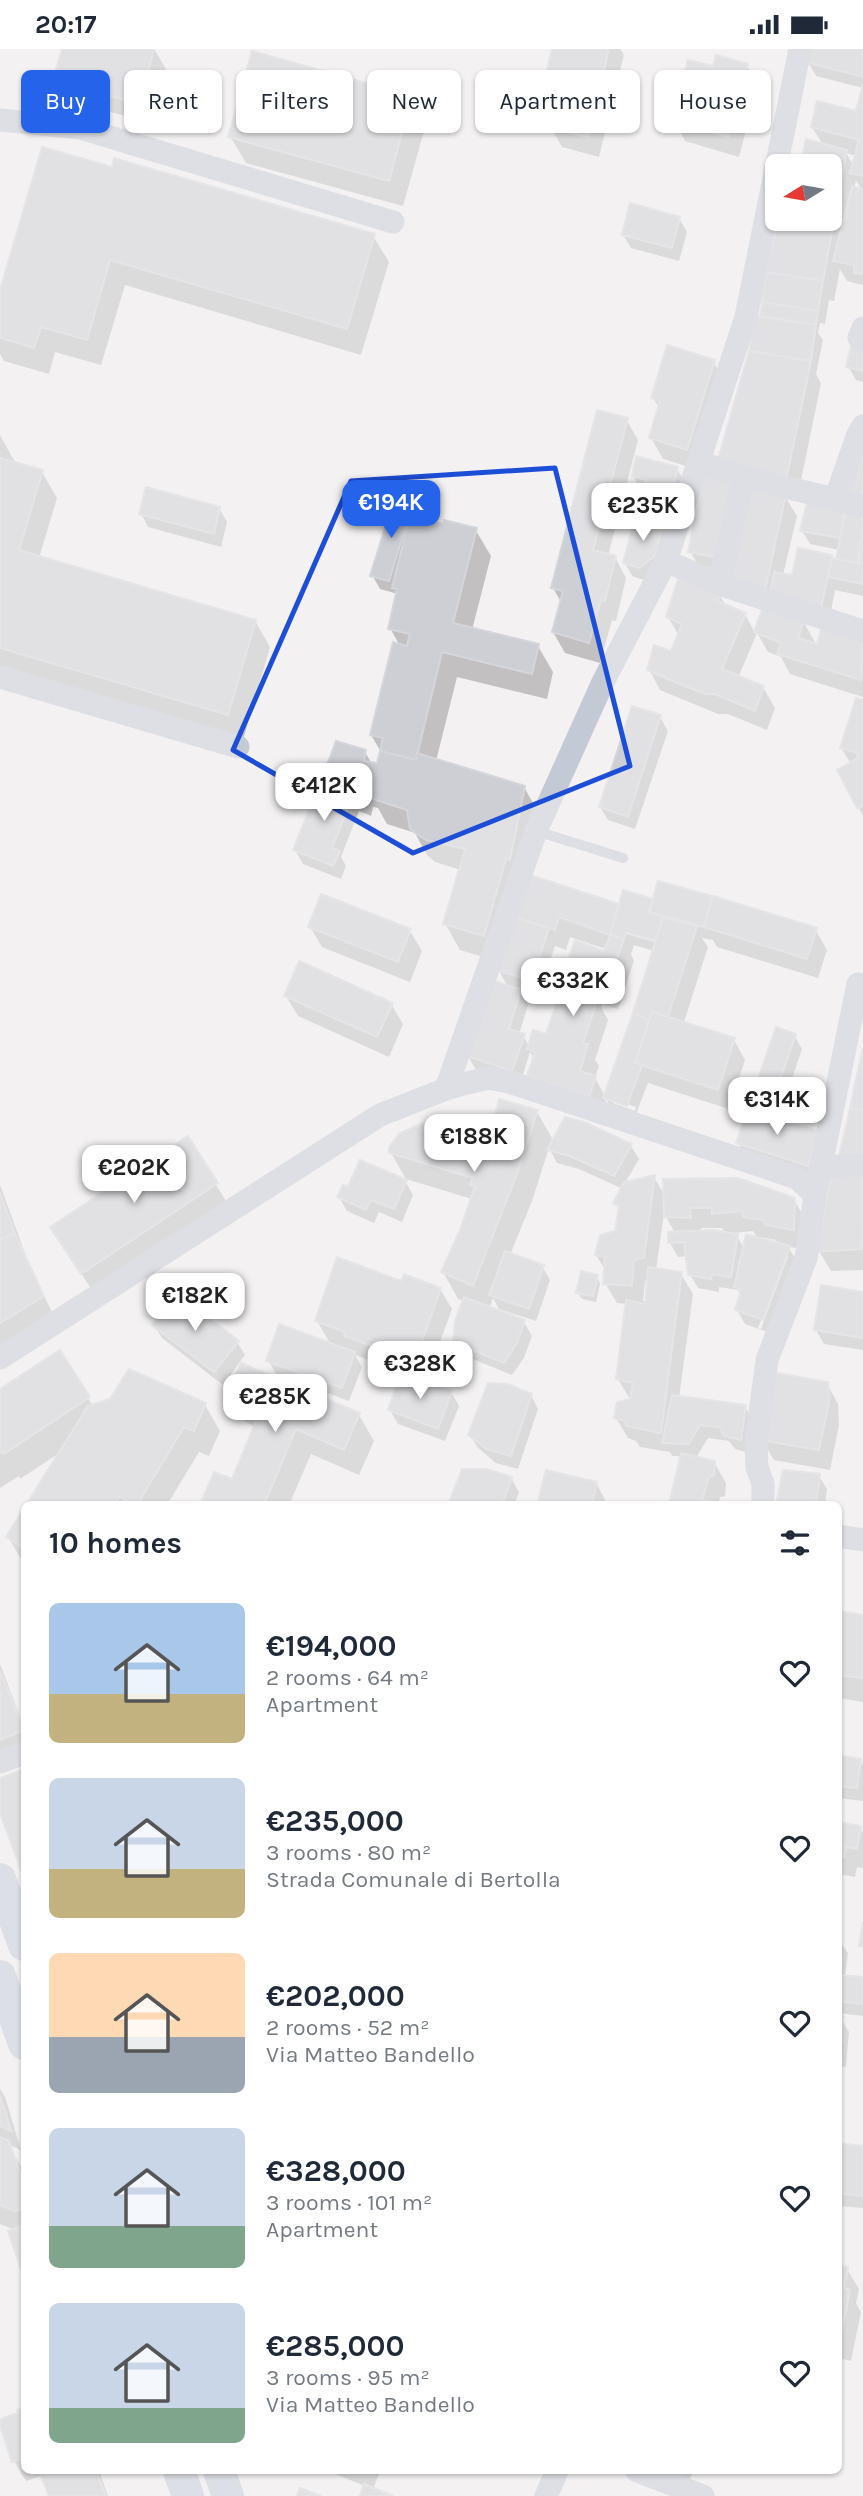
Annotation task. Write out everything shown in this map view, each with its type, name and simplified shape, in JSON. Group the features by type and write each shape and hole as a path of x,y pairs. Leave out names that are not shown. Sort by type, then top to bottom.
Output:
{"main road":[{"path":"0,1879 21,1937"},
{"path":"0,1976 21,2036"},
{"path":"180,2474 188,2496"},
{"path":"220,2474 228,2496"}],"street":[{"path":"446,1089 537,831 603,682 666,561 746,317 800,49"},
{"path":"0,120 80,128 393,222"},
{"path":"863,328 859,338 863,340"},
{"path":"835,500 861,432"},
{"path":"698,462 744,477 863,506"},
{"path":"719,584 744,477"},
{"path":"666,561 719,584 863,631"},
{"path":"0,677 238,747"},
{"path":"763,1501 764,1485 757,1467 756,1443 767,1360 806,1258 815,1195 858,984"},
{"path":"0,1358 380,1115 446,1089 489,1078 509,1082 797,1178 815,1195"},
{"path":"821,1167 863,1165"},
{"path":"842,1537 863,1540"},
{"path":"0,1762 21,1754"},
{"path":"546,2496 556,2474"},
{"path":"645,2474 703,2496"}],"lane":[{"path":"537,831 623,858"}],"highlighted area":[{"path":"555,468 630,766 413,853 233,750 351,481"}],"building":[{"path":"62,49 154,49 148,70 124,70 124,100 110,96 110,70 56,70"},
{"path":"552,49 609,49 604,70 547,70"},
{"path":"810,49 863,49 863,77 806,62"},
{"path":"252,51 320,70 247,70"},
{"path":"716,55 748,64 746,70 685,70 688,60 713,66"},
{"path":"353,79 367,83 367,133 402,133 389,181 228,137 236,108 236,133 353,133"},
{"path":"863,84 863,176 850,173 859,140 811,127 817,101 856,111"},
{"path":"572,133 589,133 588,137"},
{"path":"806,139 847,150 842,177 842,154 803,154"},
{"path":"42,147 112,167 114,158 375,234 347,329 110,260 87,340 41,327 34,348 0,338 0,290"},
{"path":"852,186 863,189 863,274 854,273 854,265 833,261"},
{"path":"630,203 680,217 672,248 622,235"},
{"path":"776,231 832,231 823,281 766,272"},
{"path":"766,272 823,281 818,311 762,302"},
{"path":"762,302 818,311 816,325 760,316"},
{"path":"755,316 816,325 811,361 749,351"},
{"path":"667,345 715,360 687,450 649,438 660,401 651,398"},
{"path":"851,346 863,349 863,371 846,367"},
{"path":"749,351 811,361 787,476 717,463"},
{"path":"597,410 628,418 593,550 616,556 605,601 601,600 589,643 552,632 563,591 551,588"},
{"path":"863,443 863,502 848,494"},
{"path":"636,456 678,467 666,513 639,506 646,480 632,476"},
{"path":"0,458 43,470 19,550 256,620 228,715 0,648"},
{"path":"705,471 734,485 720,558 688,552"},
{"path":"750,486 786,494 765,591 728,582"},
{"path":"146,487 220,507 214,534 139,514"},
{"path":"808,498 846,506 840,538 800,531"},
{"path":"394,499 412,505 389,581 370,576"},
{"path":"846,506 863,509 863,534 858,563 836,559"},
{"path":"410,516 477,528 453,623 539,644 532,674 442,652 416,760 380,751 383,738 370,735 393,642 407,646 410,634 388,629 397,589 392,588"},
{"path":"635,518 663,525 655,556 639,568 623,563"},
{"path":"861,544 863,545 863,564 858,563"},
{"path":"798,548 832,555 821,609 769,598 774,572 792,575"},
{"path":"832,558 863,564 863,584 828,577"},
{"path":"678,579 702,584 721,593 717,601 746,613 722,669 764,686 755,711 647,670 654,645 671,651 682,624 666,617"},
{"path":"763,606 804,620 798,638 817,644 822,626 863,638 861,680 777,654 781,643 754,632"},
{"path":"856,698 863,700 863,806 857,808 837,770 858,758 857,753 840,748"},
{"path":"632,706 661,715 628,817 599,807"},
{"path":"336,741 366,750 364,761 377,763 380,751 416,760 417,753 525,786 510,860 506,859 484,936 443,924 465,849 426,840 418,835 410,829 407,810 370,798 372,784 359,782 356,791 323,776"},
{"path":"321,780 354,793 332,848 340,851 333,866 293,850"},
{"path":"530,875 619,904 610,935 559,917 555,930 517,918"},
{"path":"658,881 712,896 704,927 649,912"},
{"path":"623,890 653,899 649,912 663,917 656,941 626,932 624,939 610,935"},
{"path":"321,894 411,929 398,962 308,927"},
{"path":"713,896 817,928 807,959 704,927"},
{"path":"513,917 549,928 532,981 496,970"},
{"path":"663,917 697,926 668,1017 652,1012 649,1020 633,1013"},
{"path":"610,935 624,939 606,990 591,985 587,994 598,998 583,1043 588,1044 580,1071 596,1076 589,1097 527,1076 535,1052 527,1049 533,1030 546,1034 562,987 554,984 563,958 568,960 575,940 604,951"},
{"path":"299,961 393,1003 377,1037 284,996"},
{"path":"492,980 521,990 509,1029 525,1034 512,1071 467,1056"},
{"path":"652,1012 735,1038 718,1090 635,1063"},
{"path":"633,1013 649,1020 635,1063 642,1065 627,1106 603,1098"},
{"path":"776,1027 796,1034 772,1102 752,1096"},
{"path":"863,1047 863,1111 850,1108"},
{"path":"499,1099 538,1110 517,1174 473,1286 441,1272 460,1230 475,1186 470,1185 473,1178 389,1153 389,1147 400,1133 437,1120 491,1134"},
{"path":"850,1108 863,1111 863,1159 838,1160"},
{"path":"747,1109 818,1131 808,1166 736,1143"},
{"path":"565,1117 584,1122 632,1144 614,1176 570,1156 547,1150"},
{"path":"188,1136 218,1183 81,1274 50,1227"},
{"path":"360,1160 407,1180 394,1209 371,1200 366,1210 337,1197 343,1185 348,1187"},
{"path":"863,1174 862,1249 817,1252 831,1176"},
{"path":"655,1175 644,1258 634,1260 632,1286 603,1284 605,1257 595,1255 600,1235 615,1231 619,1206 613,1203 624,1182"},
{"path":"738,1178 795,1198 794,1230 765,1225 764,1220 743,1217 742,1211 712,1214 712,1208 690,1208 691,1218 664,1217 663,1179"},
{"path":"0,1192 15,1234 0,1239"},
{"path":"713,1230 738,1234 731,1277 712,1274 711,1279 688,1275 684,1242 668,1243 668,1232"},
{"path":"15,1234 44,1296 0,1323 0,1240"},
{"path":"746,1234 790,1246 763,1320 735,1310 741,1290 734,1287"},
{"path":"505,1251 544,1265 529,1309 489,1295"},
{"path":"337,1257 401,1281 404,1274 441,1288 415,1361 344,1336 345,1332 315,1321"},
{"path":"648,1267 682,1272 661,1433 626,1426 625,1421 614,1418 617,1402 630,1399 633,1383 616,1379 626,1300 645,1304"},
{"path":"581,1271 598,1275 593,1296 576,1293"},
{"path":"821,1285 863,1292 863,1338 814,1330"},
{"path":"176,1293 239,1341 214,1372 152,1325"},
{"path":"464,1297 525,1320 517,1343 504,1363 453,1342 455,1321"},
{"path":"279,1324 355,1352 342,1388 266,1361"},
{"path":"60,1350 90,1397 4,1454 3,1451 0,1453 0,1389"},
{"path":"241,1363 360,1413 344,1450 296,1429 266,1501 202,1501 214,1472 232,1479 259,1414 243,1407 244,1403 227,1395"},
{"path":"129,1369 206,1403 194,1431 184,1427 139,1501 127,1501 120,1496 117,1501 29,1501 88,1406 110,1399"},
{"path":"401,1373 452,1391 438,1429 388,1410"},
{"path":"777,1373 828,1382 829,1403 819,1450 760,1440 766,1395"},
{"path":"488,1383 508,1384 532,1394 511,1456 487,1449 468,1435"},
{"path":"672,1395 746,1405 741,1440 725,1436 719,1427 700,1425 689,1444 662,1443"},
{"path":"681,1453 715,1461 714,1475 709,1477 702,1500 708,1501 670,1501"},
{"path":"462,1469 486,1469 512,1477 503,1501 450,1501"},
{"path":"546,1470 597,1482 593,1501 538,1501"},
{"path":"783,1470 820,1474 817,1501 777,1501"},
{"path":"21,1513 21,1546 6,1537"},
{"path":"842,1612 863,1615 863,1678 842,1675"},
{"path":"0,1670 21,1722 21,1731 0,1740"},
{"path":"842,1756 861,1759 857,1788 842,1786"},
{"path":"21,1770 21,1870 0,1813 0,1778"},
{"path":"842,1823 861,1826 857,1849 846,1847 844,1857"},
{"path":"863,1922 863,1946 859,1946"},
{"path":"842,1975 863,1977 863,2004 842,2001"},
{"path":"0,2095 11,2131 0,2126"},
{"path":"0,2137 9,2141 21,2175 21,2210 14,2211 0,2205"},
{"path":"842,2143 863,2146 863,2196 842,2193"},
{"path":"21,2226 21,2269 8,2231"},
{"path":"842,2266 848,2267 844,2288 850,2290 842,2331"},
{"path":"21,2408 21,2459 12,2462 0,2419 18,2413 17,2410"},
{"path":"40,2474 97,2474 106,2496 49,2496"},
{"path":"364,2484 393,2496 360,2496"},
{"path":"300,2488 321,2496 297,2496"}]}
